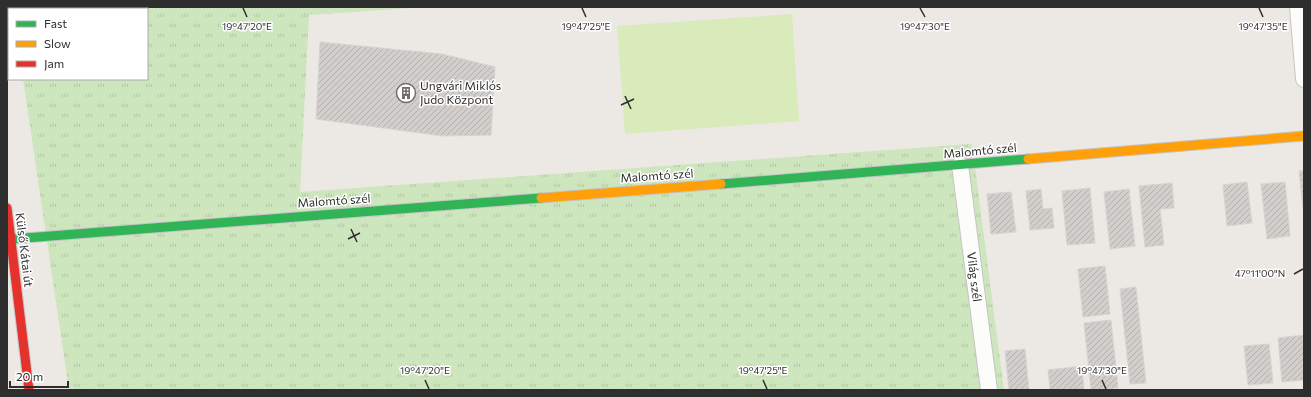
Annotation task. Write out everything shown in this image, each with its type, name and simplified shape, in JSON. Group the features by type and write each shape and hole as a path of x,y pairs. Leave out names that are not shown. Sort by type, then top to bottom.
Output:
{"street":[{"path":"1298,7 1304,79"},
{"name":"Malomtó szél","path":"12,239 960,165 1304,136"},
{"name":"Világ szél","path":"960,165 989,390"},
{"name":"Külső Kátai út","path":"7,208 12,239 29,390"}],"green space":[{"path":"427,7 309,15 300,192 972,144 1004,390 69,390 23,80 148,80 148,8 12,8"},
{"path":"792,14 799,121 625,134 617,26"}],"building":[{"name":"Ungvári Miklós Judo Központ","path":"320,42 442,54 495,67 491,135 443,136 316,119"},
{"path":"1299,171 1304,171 1304,208 1303,208"},
{"path":"1247,182 1252,223 1227,226 1223,185"},
{"path":"1285,182 1290,236 1267,239 1261,184"},
{"path":"1172,183 1174,208 1160,209 1164,245 1145,247 1139,186"},
{"path":"1090,188 1095,243 1067,245 1062,191"},
{"path":"1041,189 1043,209 1052,208 1054,228 1030,230 1026,191"},
{"path":"1129,189 1135,246 1110,249 1104,192"},
{"path":"1011,192 1016,232 991,234 987,194"},
{"path":"1105,266 1110,314 1083,317 1078,269"},
{"path":"1136,287 1146,383 1130,384 1120,289"},
{"path":"1111,320 1118,388 1091,390 1084,323"},
{"path":"1304,335 1304,380 1282,382 1278,338"},
{"path":"1269,344 1273,383 1248,385 1244,346"},
{"path":"1025,349 1029,390 1009,390 1005,351"},
{"path":"1082,366 1084,390 1050,390 1048,370"}],"traffic: fast":[{"path":"721,184 1028,159"},
{"path":"12,239 541,198"}],"traffic: slow":[{"path":"1028,159 1304,136"},
{"path":"541,198 721,184"}],"traffic: jam":[{"path":"7,208 29,390"}],"place":[{"name":"Ungvári Miklós Judo Központ","path":"406,93"}]}
